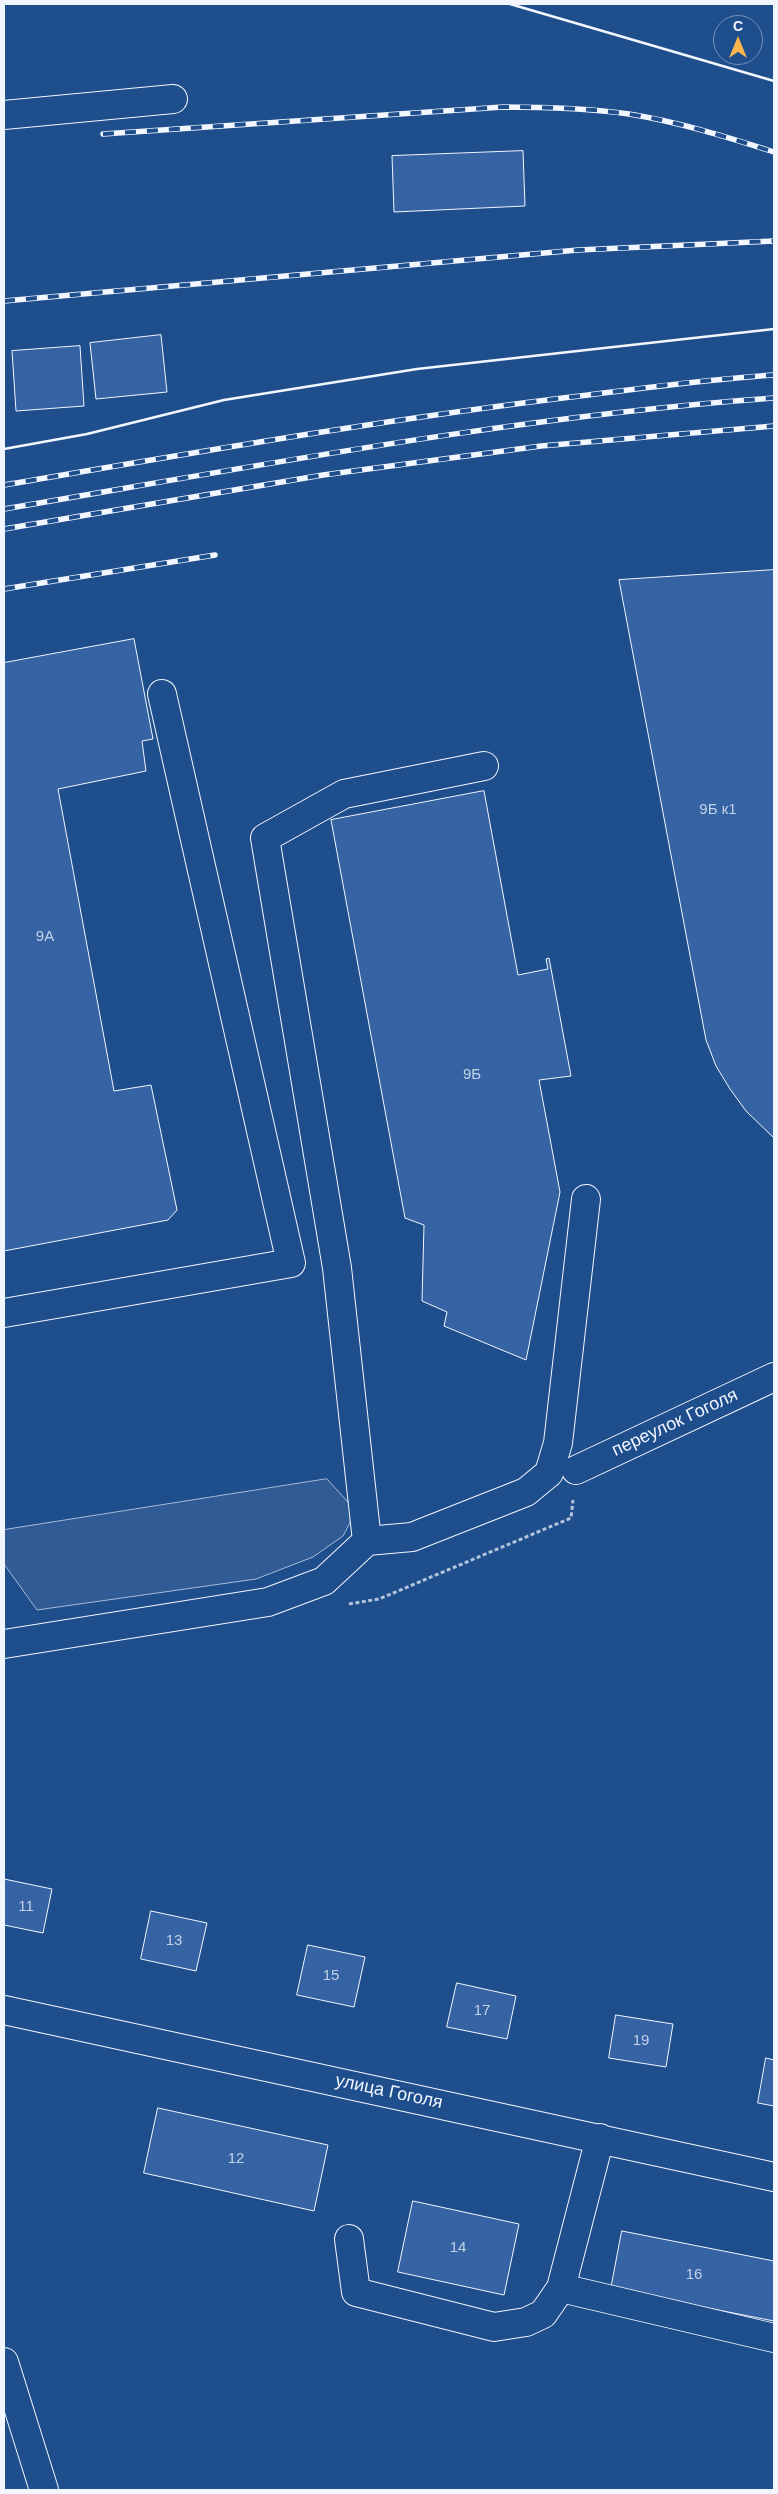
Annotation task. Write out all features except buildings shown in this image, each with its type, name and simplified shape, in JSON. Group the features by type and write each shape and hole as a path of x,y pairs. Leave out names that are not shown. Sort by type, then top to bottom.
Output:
{"street":[{"path":"4,115 173,99"},
{"path":"4,1313 291,1263 162,694"},
{"path":"367,1541 337,1268 264,838 344,794 484,766"},
{"path":"4,1644 268,1602 324,1581 367,1541 412,1537 526,1492 549,1473 558,1443 586,1199"},
{"name":"переулок Гоголя","path":"576,1470 774,1377"},
{"name":"улица Гоголя","path":"4,2010 774,2177"},
{"path":"349,2239 356,2292 494,2327 526,2322 543,2314 561,2288 600,2138"},
{"path":"561,2288 774,2338"},
{"path":"4,2362 9,2394 44,2490"}],"path":[{"path":"341,1605 379,1599 571,1518 576,1470"}],"shaded area":[{"path":"327,1479 356,1511 343,1536 313,1557 256,1579 37,1610 4,1564 4,1530"}],"railway":[{"path":"103,134 503,107 550,108 598,110 648,117 703,130 774,152"},
{"path":"4,301 578,250 774,241"},
{"path":"4,485 295,436 441,414 658,386 774,375"},
{"path":"4,509 388,444 485,430 678,406 774,398"},
{"path":"4,529 323,475 541,446 774,426"},
{"path":"4,589 215,555"}],"wall":[{"path":"510,4 774,81"},
{"path":"4,449 87,434 224,400 417,369 774,329"}]}
